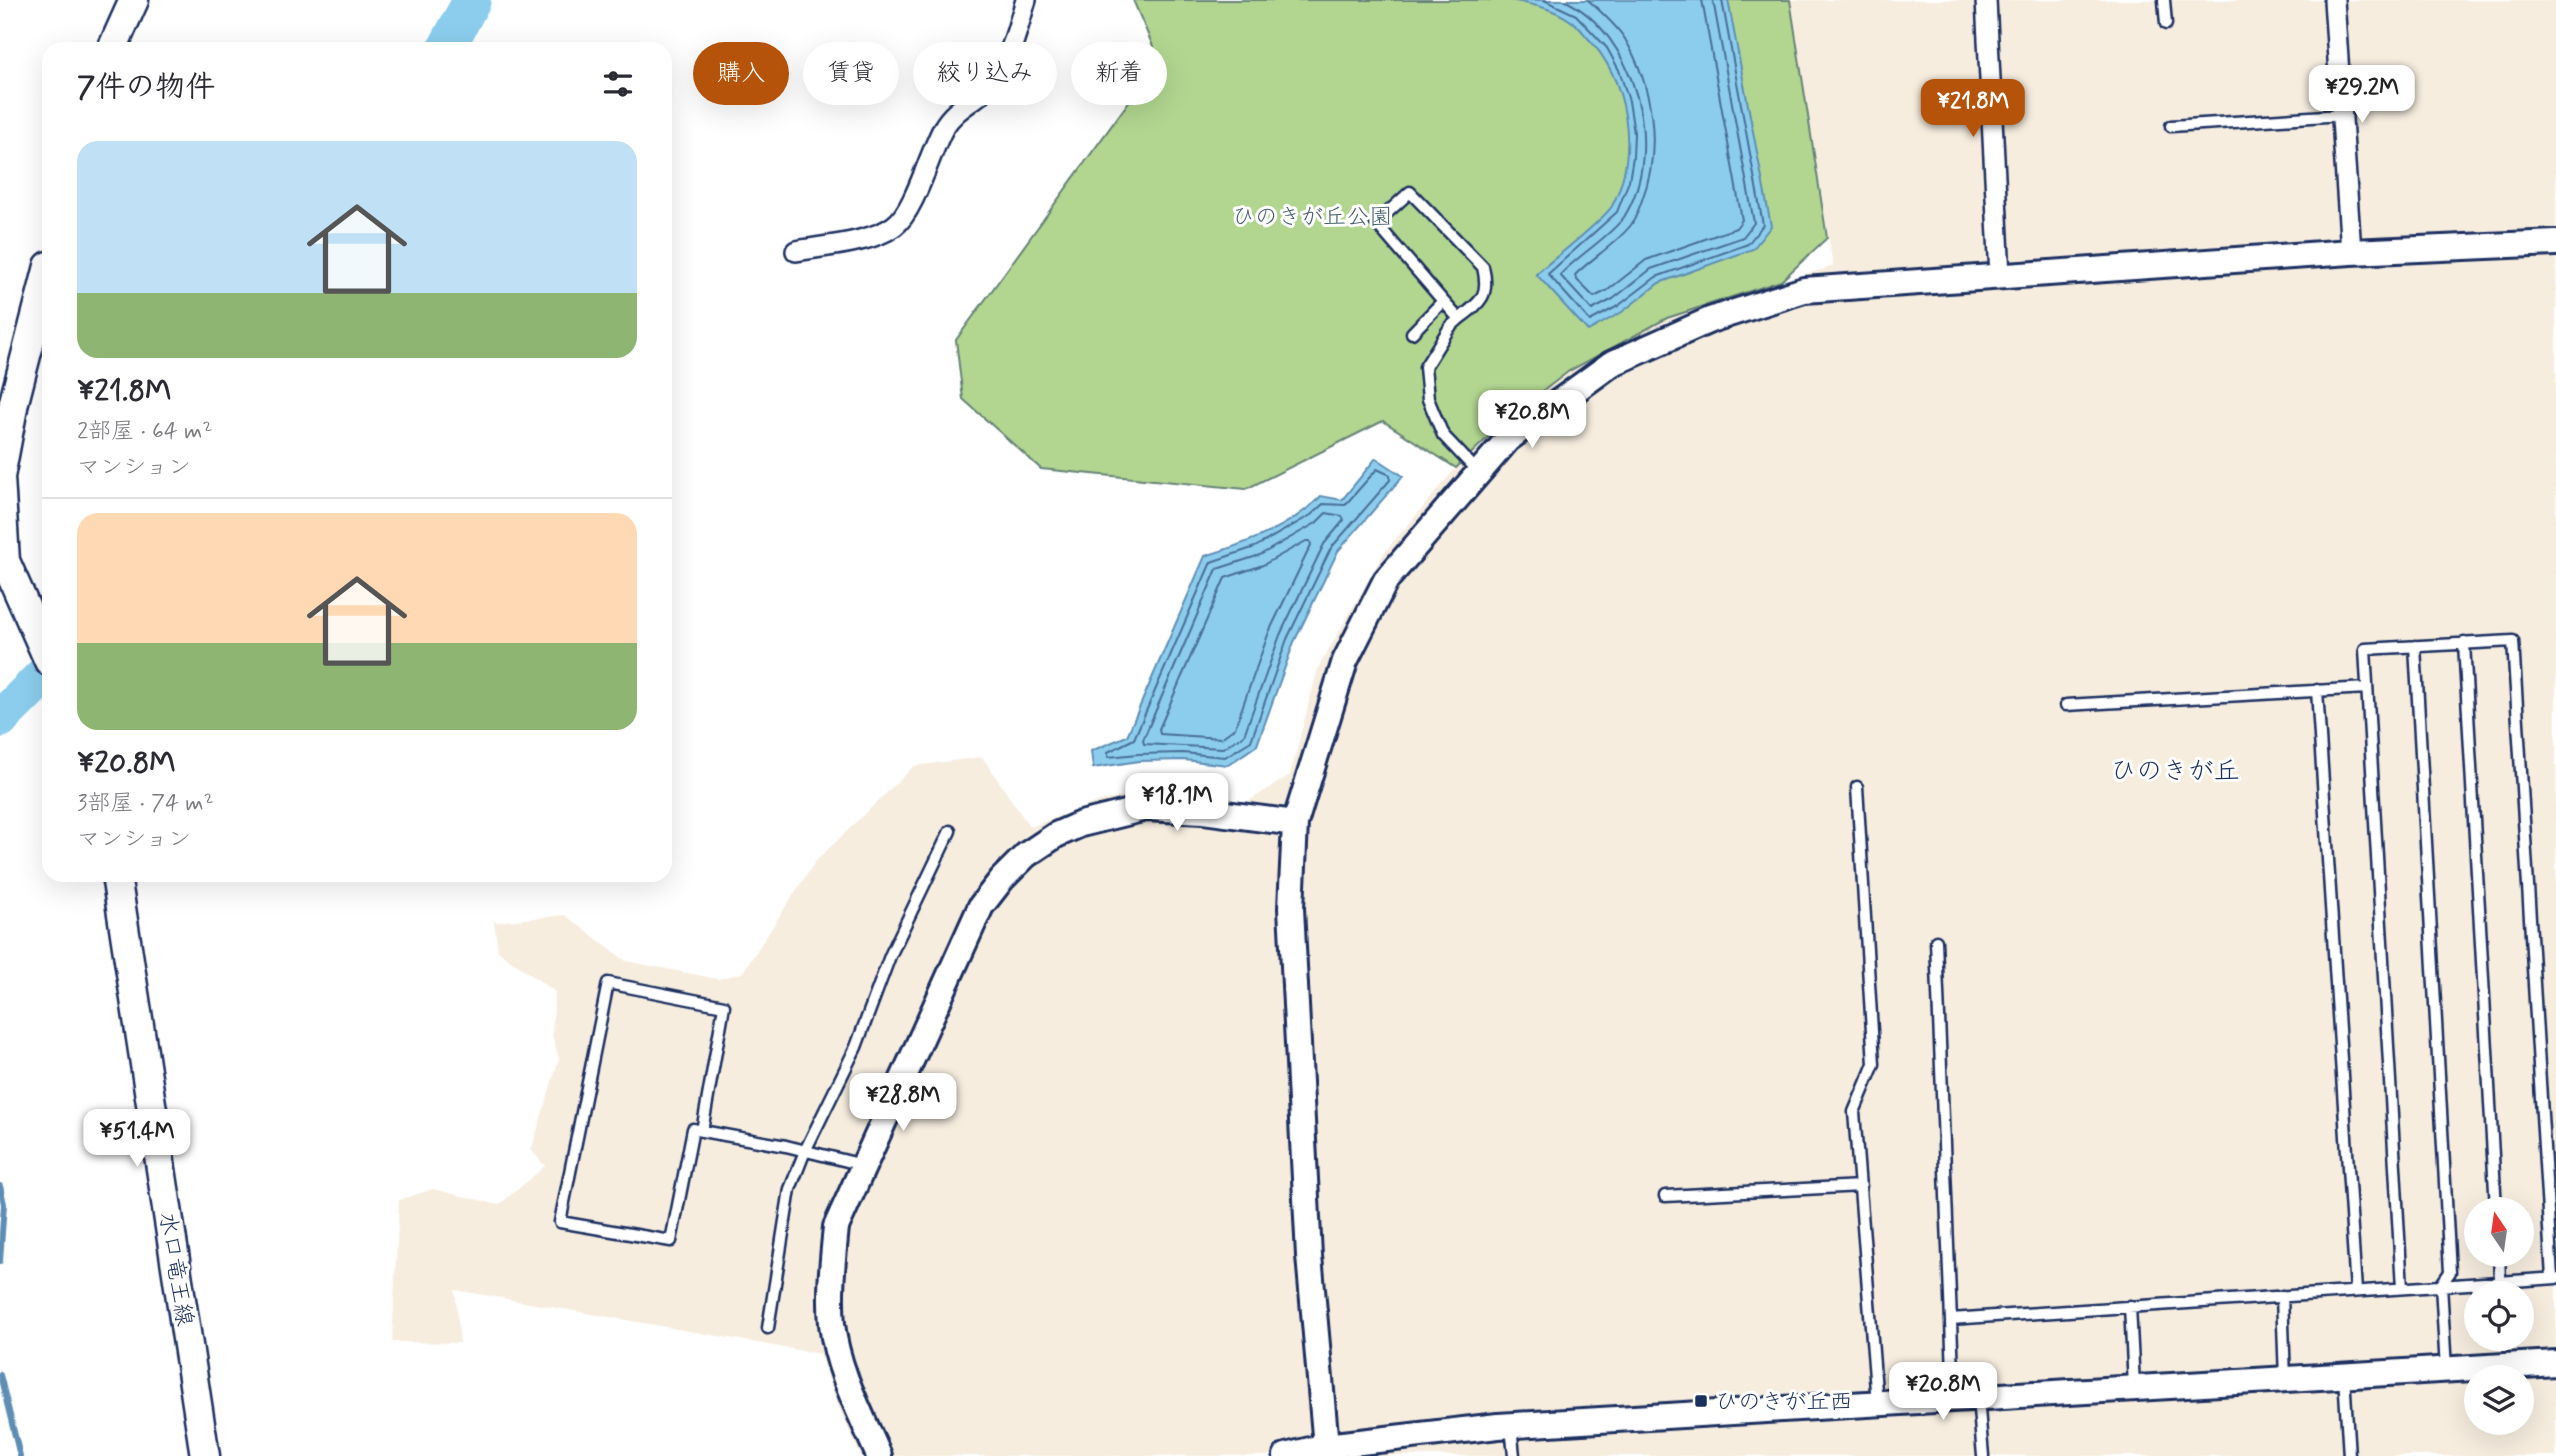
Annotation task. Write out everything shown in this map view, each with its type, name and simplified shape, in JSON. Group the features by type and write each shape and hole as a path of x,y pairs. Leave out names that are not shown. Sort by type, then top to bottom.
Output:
{"main road":[{"path":"115,42 134,0"},
{"path":"42,293 14,402 0,477 3,562 42,644"},
{"name":"水口竜王線","path":"117,882 205,1456"}],"street":[{"path":"796,251 876,236 896,225 924,174 945,126 960,108 984,90 1008,60 1026,0"},
{"path":"1986,0 2000,276"},
{"path":"2334,0 2351,252"},
{"path":"1326,1446 1308,1255 1291,908 1295,823 1345,661 1386,580 1508,439 1611,364 1710,320 1804,290 2351,252 2556,243"},
{"path":"879,1456 847,1382 832,1326 830,1285 836,1227 981,906 1002,879 1026,855 1056,835 1081,824 1146,808 1203,811 1295,823"},
{"path":"1286,1456 1326,1446 1511,1426 2556,1363"}],"lane":[{"path":"2165,0 2166,24"},
{"path":"2171,126 2342,115"},
{"path":"1459,319 1376,223 1410,192 1483,267 1487,284 1481,302 1450,327 1425,367 1428,399 1443,435 1478,472"},
{"path":"1412,333 1443,301"},
{"path":"2402,1288 2365,649 2513,641 2554,1278 2500,1281 2499,1267"},
{"path":"2465,643 2495,1197"},
{"path":"2415,646 2450,1272 2441,1285 2446,1369"},
{"path":"2066,705 2367,688"},
{"path":"2317,690 2356,1291"},
{"path":"1857,788 1874,1065 1854,1112 1877,1404"},
{"path":"768,1328 790,1189 805,1151 856,1046 890,956 950,831"},
{"path":"1936,940 1951,1319 1966,1398 1983,1456"},
{"path":"702,1131 724,1006 607,983 560,1222 671,1241 693,1129 702,1131 805,1151 863,1165"},
{"path":"1665,1196 1861,1186"},
{"path":"1951,1319 2464,1283"},
{"path":"2282,1296 2285,1379"},
{"path":"2130,1307 2134,1388"},
{"path":"2344,1375 2349,1456"},
{"path":"1511,1426 1514,1456"}],"shaded area":[{"path":"1790,0 2556,0 2556,1456 861,1456 838,1406 820,1354 455,1290 460,1343 392,1342 399,1200 433,1189 499,1205 545,1166 531,1150 559,1059 552,1034 555,992 498,951 494,922 565,915 626,961 718,979 742,973 815,862 914,766 982,757 1030,827 1100,801 1142,793 1247,802 1290,775 1318,668 1384,553 1456,468 1508,418 1569,371 1667,318 1833,266"}],"green space":[{"name":"ひのきが丘公園","path":"1133,0 1790,0 1827,238 1781,281 1667,318 1569,371 1508,418 1456,468 1383,421 1246,489 1041,469 963,399 956,340 1126,105 1167,105 1167,42 1151,42"}],"water":[{"path":"1510,0 1728,0 1771,226 1753,249 1659,283 1622,312 1588,331 1536,274 1612,206 1621,185 1626,162 1625,116 1620,94 1600,53 1575,24 1549,10"},
{"path":"1376,458 1403,476 1338,551 1294,642 1257,745 1228,765 1184,760 1139,761 1093,768 1091,751 1127,736 1205,556 1252,540 1282,526 1321,496 1342,500"}],"waterway":[{"path":"450,42 472,0"},
{"path":"0,719 42,677"},
{"path":"0,1186 4,1204 0,1261"},
{"path":"0,1375 20,1456"}],"place":[{"name":"ひのきが丘西","path":"1701,1401"}],"district":[{"name":"ひのきが丘","path":"2175,770"}]}
